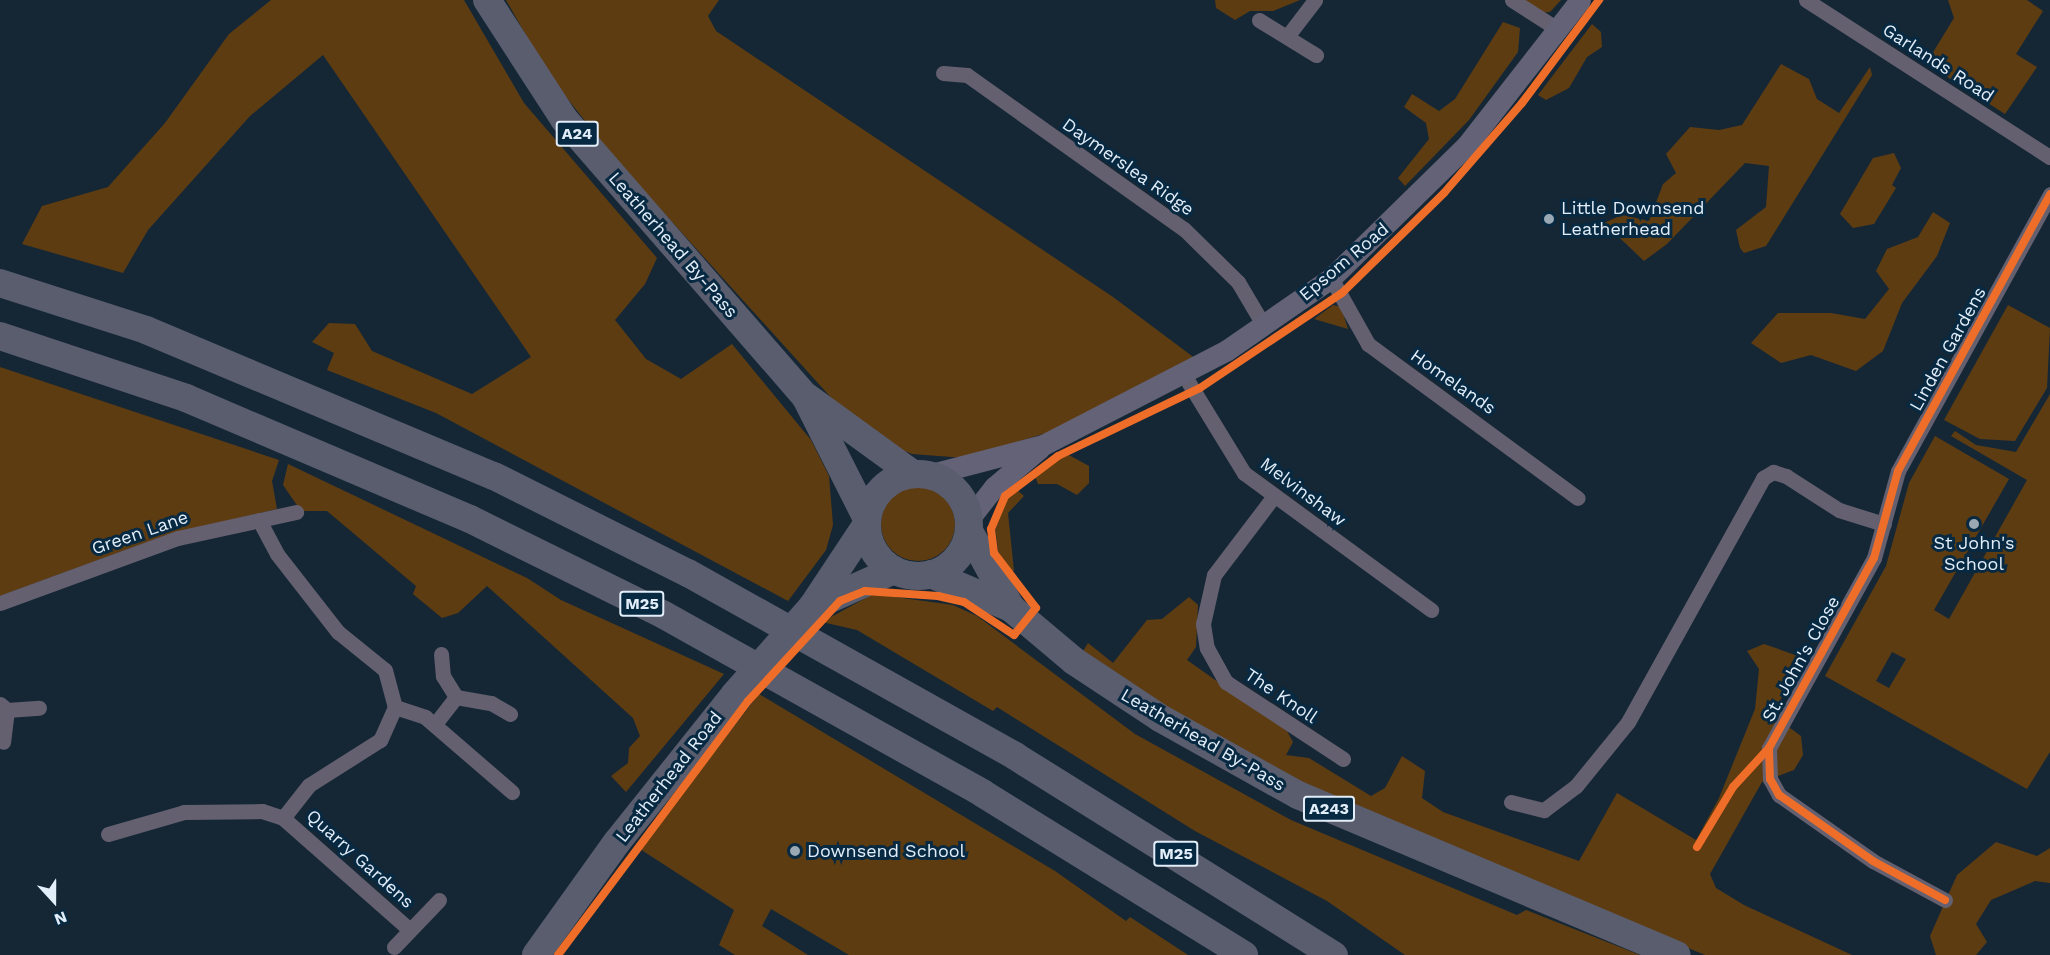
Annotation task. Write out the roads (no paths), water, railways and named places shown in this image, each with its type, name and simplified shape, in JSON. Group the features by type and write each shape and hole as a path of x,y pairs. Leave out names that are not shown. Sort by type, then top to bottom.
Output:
{"highway":[{"name":"Leatherhead By-Pass","path":"488,0 564,120 805,396 920,474"},
{"name":"M25","path":"0,284 167,339 494,476 647,553 1015,756 1334,955"},
{"name":"M25","path":"0,336 186,398 470,519 653,610 982,794 1244,955"},
{"name":"Leatherhead By-Pass","path":"805,396 867,522"},
{"path":"920,474 956,490 969,525 956,559 930,574 894,570 874,550 867,522 882,489 920,474"},
{"name":"Leatherhead Road","path":"536,955 617,842 735,694 812,607 867,522"},
{"name":"Leatherhead By-Pass","path":"969,525 1011,608"},
{"name":"Leatherhead Road","path":"812,607 894,570"},
{"name":"Leatherhead By-Pass","path":"930,574 1011,608 1074,661 1246,769 1376,830 1677,955"}],"main road":[{"name":"Epsom Road","path":"920,474 1042,445 1184,375 1264,326 1331,278 1439,176 1559,30 1580,0"},
{"name":"Epsom Road","path":"969,525 994,487 1042,445"}],"street":[{"path":"1289,34 1316,0"},
{"path":"1512,0 1559,30"},
{"name":"Garlands Road","path":"1806,0 2050,157"},
{"path":"1259,20 1289,34 1316,55"},
{"name":"Daymerslea Ridge","path":"943,73 967,75 1184,229 1238,282 1264,326"},
{"name":"Linden Gardens","path":"1884,524 1898,471 2050,194"},
{"name":"Homelands","path":"1331,278 1368,344 1578,498"},
{"name":"Melvinshaw","path":"1184,375 1235,462 1274,496 1431,610"},
{"path":"1511,801 1544,810 1576,786 1628,722 1763,478 1773,472 1786,476 1839,510 1884,524"},
{"name":"The Knoll","path":"1274,496 1214,575 1203,624 1207,648 1226,682 1343,759"},
{"name":"Green Lane","path":"0,603 178,538 296,512"},
{"path":"259,520 277,554 338,632 384,670 395,707 435,724 512,792"},
{"name":"St. John's Close","path":"1884,524 1874,558 1769,748 1768,765 1779,795 1873,861 1945,900"},
{"path":"441,654 443,675 456,698"},
{"path":"435,724 456,698"},
{"path":"456,698 491,703 510,714"},
{"path":"3,742 3,707 39,708"},
{"name":"Quarry Gardens","path":"283,818 309,785 380,740 395,707"},
{"name":"Quarry Gardens","path":"108,834 211,809 283,818 410,930"},
{"name":"Quarry Gardens","path":"394,947 439,900"}],"place":[{"name":"Little Downsend Leatherhead","path":"1549,219"},
{"name":"St John's School","path":"1974,524"},
{"name":"Downsend School","path":"795,851"}]}
